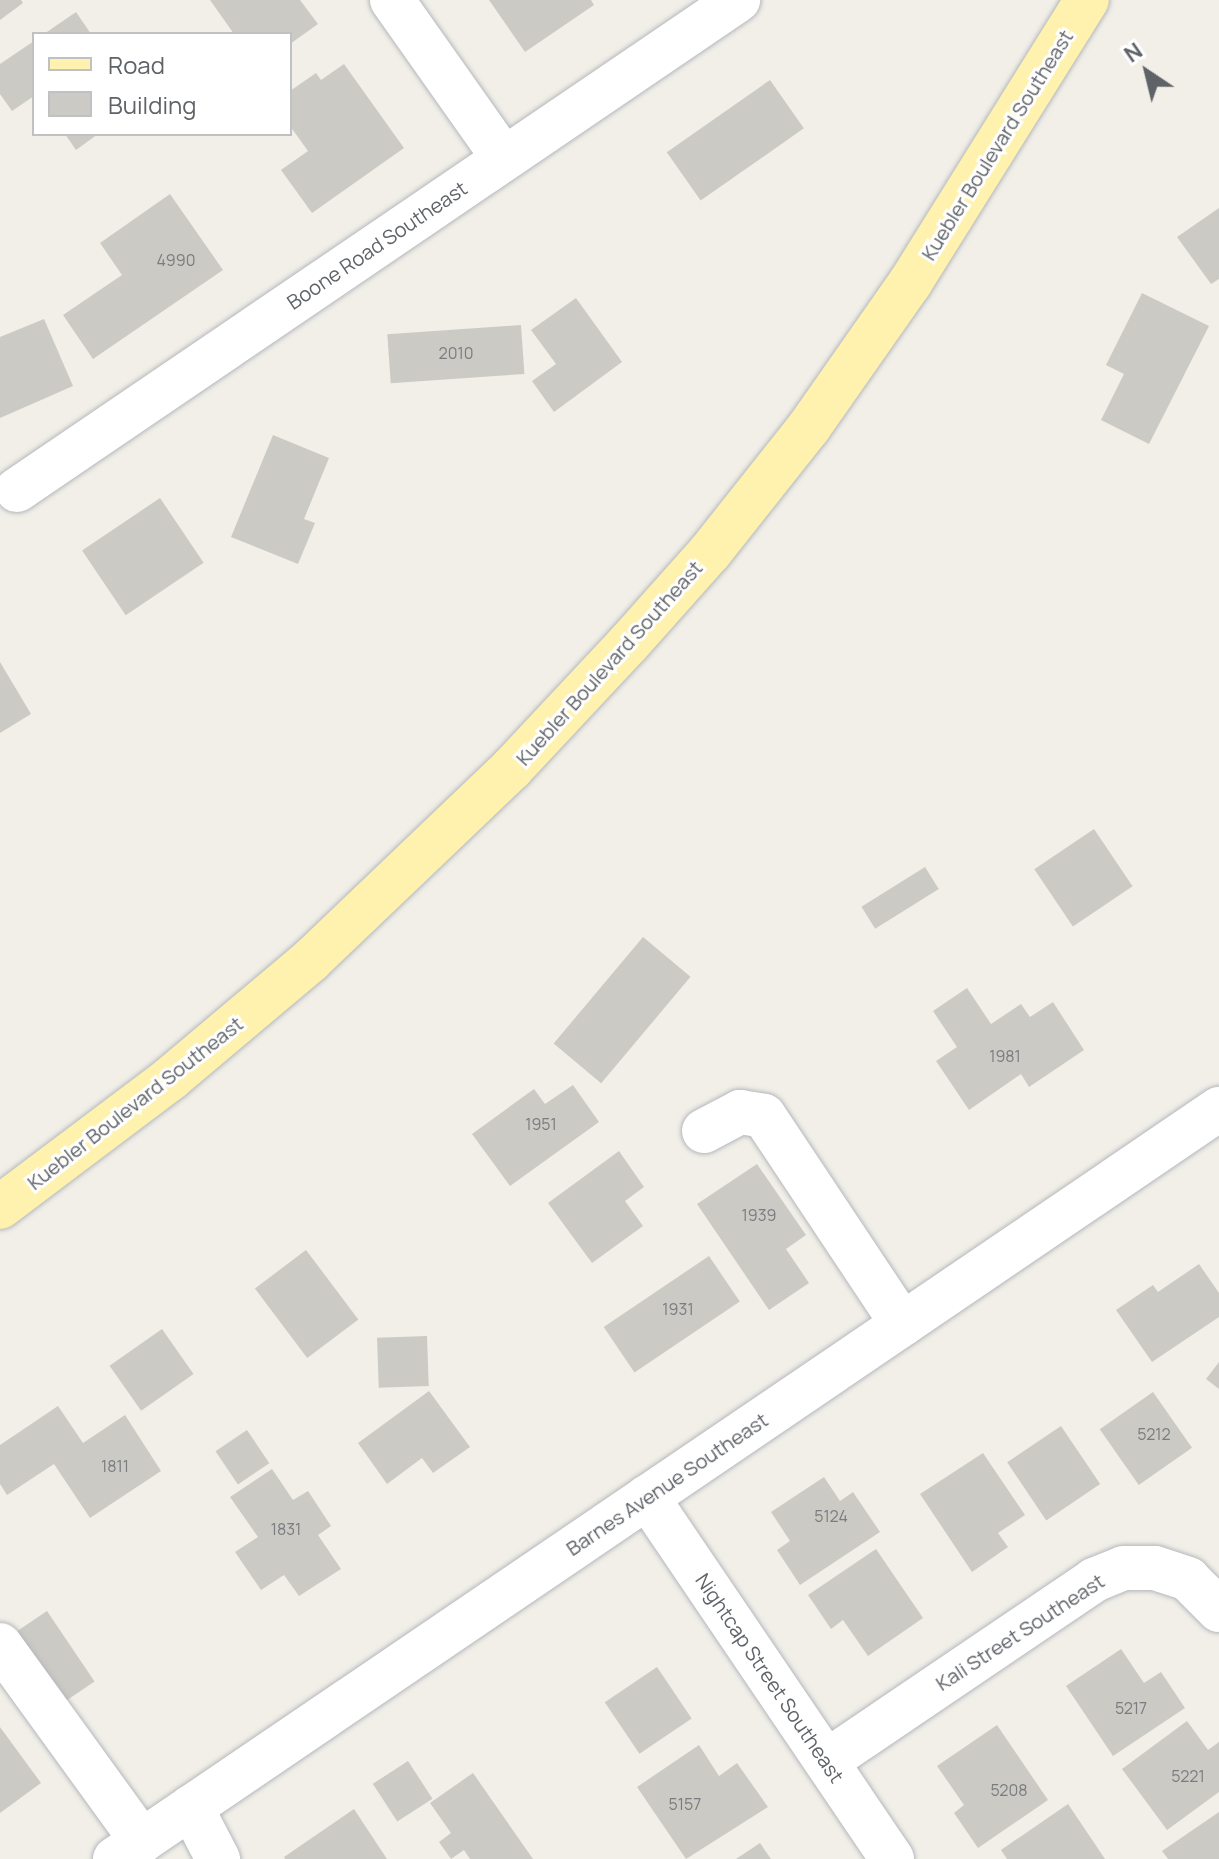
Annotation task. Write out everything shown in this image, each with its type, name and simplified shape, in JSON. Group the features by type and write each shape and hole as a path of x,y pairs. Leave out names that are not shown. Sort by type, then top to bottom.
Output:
{"main road":[{"name":"Kuebler Boulevard Southeast","path":"0,1207 171,1078 310,961 512,768 629,643 809,427 910,283 1087,0"}],"street":[{"path":"392,0 504,159"},
{"name":"Boone Road Southeast","path":"17,490 738,0"},
{"name":"Barnes Avenue Southeast","path":"128,1850 1219,1109"},
{"path":"704,1131 740,1112 764,1116 902,1324"},
{"name":"Nightcap Street Southeast","path":"647,1497 892,1859"},
{"name":"Kali Street Southeast","path":"827,1761 1094,1580 1123,1568 1155,1568 1188,1579 1219,1610"},
{"path":"0,1645 128,1850"},
{"path":"191,1807 218,1859"}],"building":[{"path":"0,0 21,0 23,3 0,20"},
{"path":"210,0 300,0 318,24 292,43 292,32 233,32"},
{"path":"489,0 591,0 594,5 525,52"},
{"path":"76,12 90,32 47,32"},
{"path":"32,42 32,97 12,111 0,94 0,64"},
{"path":"344,64 404,148 312,213 281,170 308,151 292,129 292,90 316,73 321,80"},
{"path":"770,80 804,128 701,201 667,152"},
{"path":"66,136 95,136 76,150"},
{"path":"170,194 223,270 93,359 63,315 122,275 100,243"},
{"path":"1219,208 1219,279 1211,284 1177,237"},
{"path":"1142,293 1209,326 1149,444 1101,420 1124,374 1106,365"},
{"path":"576,298 622,362 554,412 532,381 556,364 531,330"},
{"path":"44,319 73,386 0,418 0,337"},
{"path":"521,325 524,374 391,383 387,334"},
{"path":"273,435 329,458 304,519 315,523 298,564 231,537"},
{"path":"160,498 204,563 126,615 82,551"},
{"path":"0,662 31,714 0,733"},
{"path":"1094,829 1133,886 1073,926 1034,869"},
{"path":"925,867 939,889 875,929 861,907"},
{"path":"643,937 690,977 601,1083 554,1043"},
{"path":"967,988 991,1024 1021,1004 1030,1017 1053,1002 1084,1050 1029,1087 1021,1074 969,1110 936,1061 957,1047 933,1011"},
{"path":"573,1085 599,1122 510,1186 472,1134 534,1089 545,1104"},
{"path":"619,1151 644,1187 625,1201 643,1226 592,1263 548,1203"},
{"path":"757,1164 806,1235 786,1249 809,1283 769,1310 697,1204"},
{"path":"306,1250 358,1319 307,1358 255,1289"},
{"path":"709,1256 740,1302 634,1373 604,1327"},
{"path":"1199,1264 1219,1293 1219,1317 1152,1362 1116,1310 1153,1285 1158,1292"},
{"path":"162,1329 194,1374 141,1411 110,1366"},
{"path":"427,1336 429,1386 379,1388 377,1338"},
{"path":"1219,1362 1219,1389 1206,1379"},
{"path":"429,1391 470,1447 433,1473 422,1458 387,1484 358,1443"},
{"path":"1153,1392 1192,1448 1139,1485 1100,1429"},
{"path":"58,1406 83,1443 125,1415 161,1471 90,1518 54,1464 7,1495 0,1484 0,1445"},
{"path":"1061,1426 1100,1484 1046,1520 1007,1462"},
{"path":"247,1430 269,1463 238,1484 215,1451"},
{"path":"983,1453 1025,1515 998,1533 1008,1547 972,1572 920,1494"},
{"path":"272,1469 293,1500 308,1491 331,1526 318,1535 341,1569 299,1596 284,1575 261,1590 235,1552 258,1537 230,1497"},
{"path":"824,1477 840,1501 853,1492 880,1532 800,1585 777,1550 790,1541 771,1512"},
{"path":"876,1549 923,1618 868,1656 843,1620 831,1629 808,1595"},
{"path":"47,1611 95,1681 56,1707 9,1637"},
{"path":"1121,1649 1144,1683 1161,1672 1185,1708 1113,1756 1066,1686"},
{"path":"657,1667 692,1718 639,1754 605,1702"},
{"path":"1187,1721 1208,1750 1219,1742 1219,1792 1167,1830 1122,1769"},
{"path":"997,1725 1048,1800 978,1848 954,1813 964,1805 937,1766"},
{"path":"0,1727 41,1783 0,1813"},
{"path":"699,1745 719,1776 737,1763 768,1807 686,1859 637,1787"},
{"path":"408,1761 433,1799 397,1822 373,1784"},
{"path":"473,1773 533,1859 470,1859 464,1850 451,1859 439,1842 451,1833 430,1803"},
{"path":"1068,1804 1105,1859 1007,1859 1001,1850"},
{"path":"354,1809 387,1859 285,1859 284,1857"},
{"path":"1219,1812 1219,1859 1168,1859 1162,1851"},
{"path":"760,1843 771,1859 736,1859"}]}
